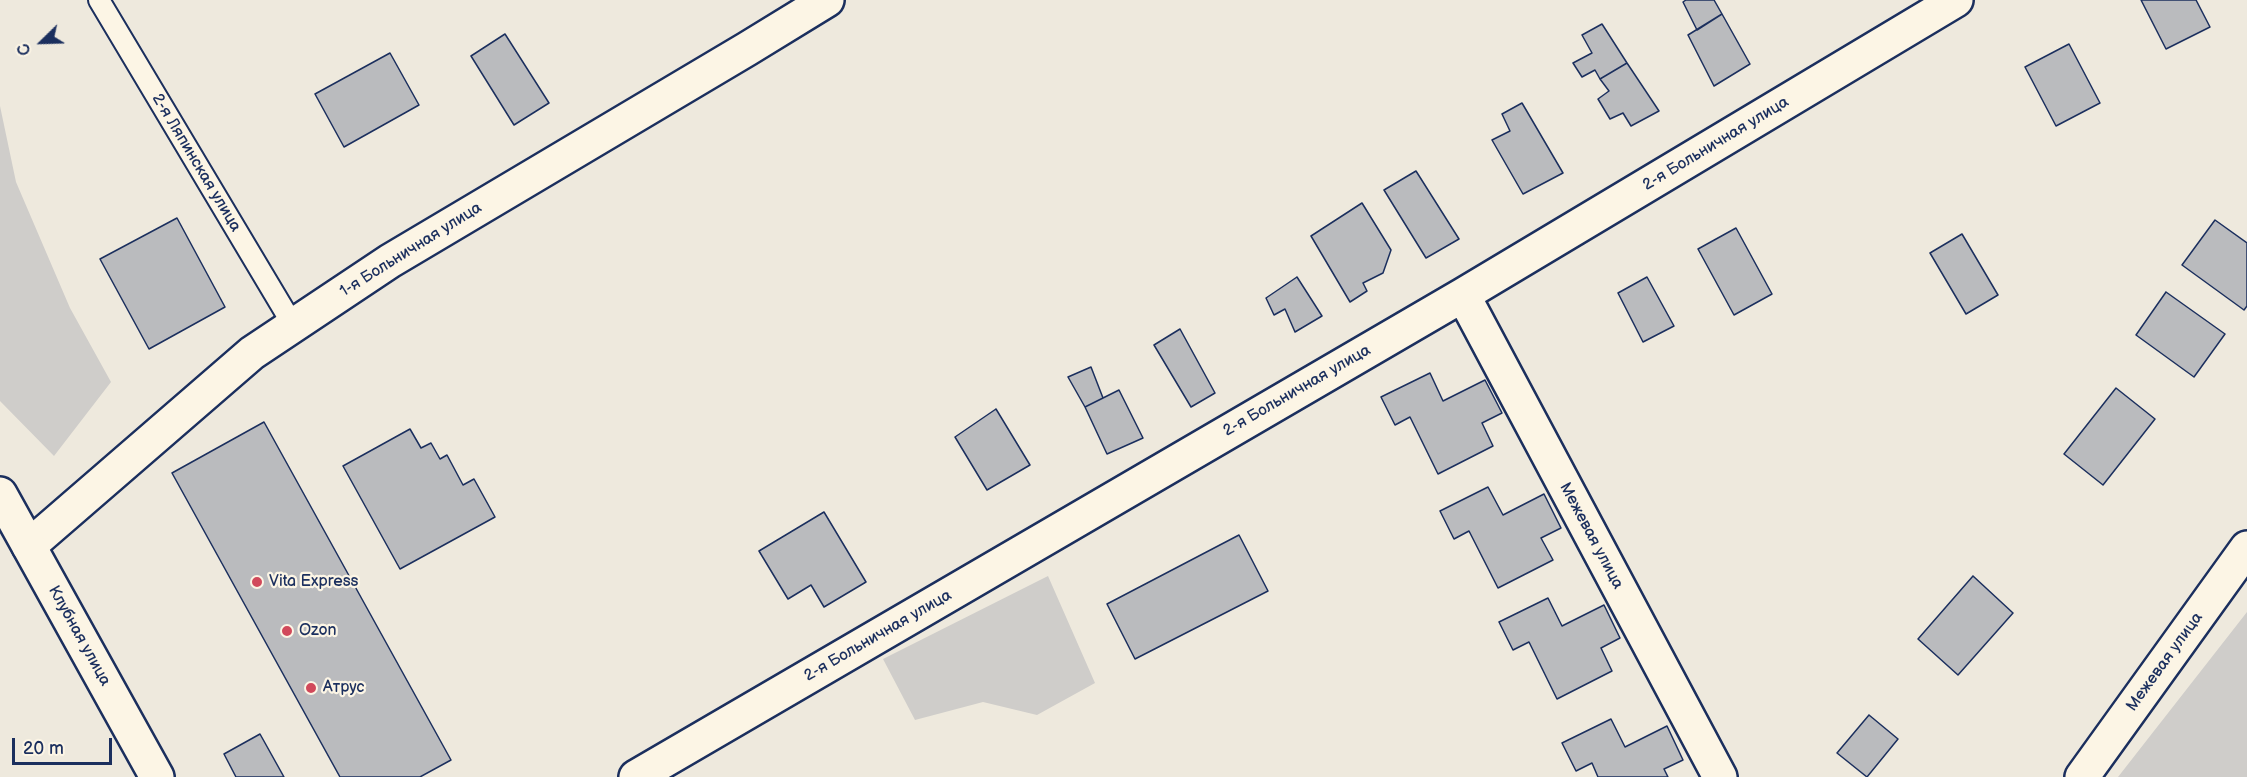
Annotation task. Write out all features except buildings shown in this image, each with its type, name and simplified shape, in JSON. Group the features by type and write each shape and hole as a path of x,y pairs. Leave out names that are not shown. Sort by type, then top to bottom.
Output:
{"street":[{"name":"1-я Больничная улица","path":"29,546 252,353 390,261 827,0"},
{"name":"2-я Больничная улица","path":"636,777 1463,295 1937,5"},
{"name":"Межевая улица","path":"1463,295 1720,777"},
{"name":"Клубная улица","path":"0,494 157,777"},
{"name":"Межевая улица","path":"2082,777 2247,548"}],"lane":[{"name":"2-я Ляпинская улица","path":"99,0 293,326"}],"shaded area":[{"path":"0,106 16,182 70,308 111,382 54,456 0,401"},
{"path":"1048,576 1095,683 1037,715 983,702 915,720 883,659"},
{"path":"2247,612 2247,777 2118,777"}],"place":[{"name":"Vita Express","path":"257,582"},
{"name":"Ozon","path":"287,631"},
{"name":"Атрус","path":"311,688"}]}
